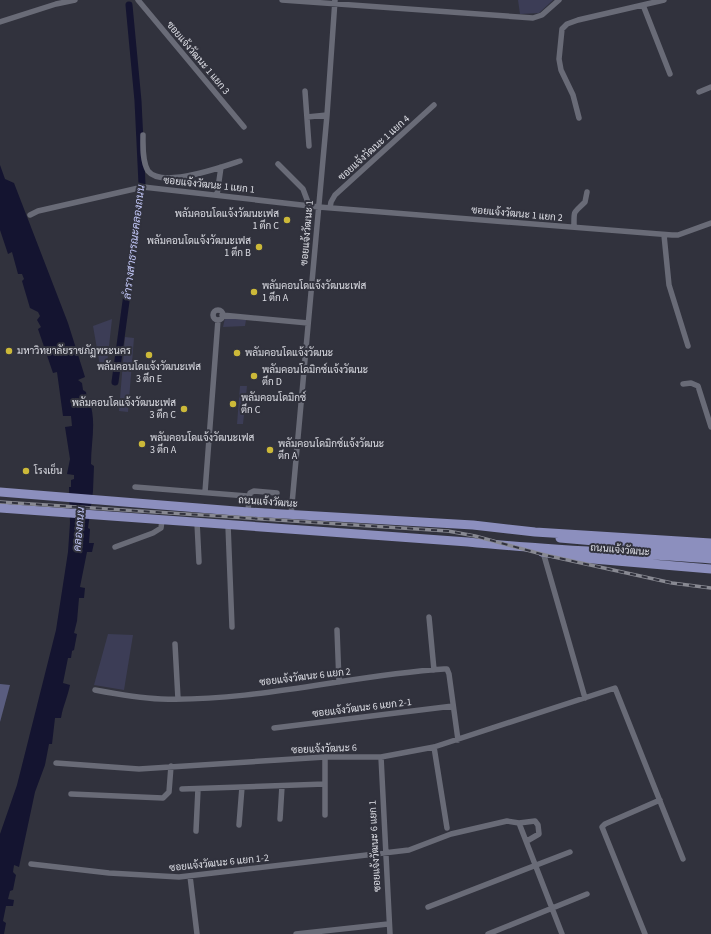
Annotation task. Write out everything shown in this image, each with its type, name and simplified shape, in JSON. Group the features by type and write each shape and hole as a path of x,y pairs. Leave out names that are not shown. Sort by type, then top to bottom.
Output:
{"main road":[{"name":"ถนนแจ้งวัฒนะ","path":"0,492 248,512 473,525 535,532 711,543"},
{"name":"ถนนแจ้งวัฒนะ","path":"0,508 468,542 527,548 613,548 711,551"},
{"name":"ถนนแจ้งวัฒนะ","path":"535,532 561,539 613,548 711,559"},
{"name":"ถนนแจ้งวัฒนะ","path":"527,548 581,558 711,568"}],"street":[{"path":"0,22 56,4 74,0"},
{"name":"ซอยแจ้งวัฒนะ 1 แยก 3","path":"138,0 244,127"},
{"path":"282,0 335,2 533,18 542,15 560,0"},
{"path":"579,118 573,95 561,70 559,59 562,29 567,24 578,20 664,0"},
{"name":"ซอยแจ้งวัฒนะ 1","path":"291,515 327,115 335,2"},
{"path":"643,5 670,74"},
{"path":"699,92 711,87"},
{"path":"305,91 309,146"},
{"name":"ซอยแจ้งวัฒนะ 1 แยก 4","path":"330,208 331,202 335,195 434,105"},
{"path":"307,116 327,115"},
{"path":"143,134 145,164 150,173 155,175 180,178 240,161"},
{"path":"278,164 303,189 309,205"},
{"path":"217,195 221,167"},
{"name":"ซอยแจ้งวัฒนะ 1 แยก 1","path":"30,215 38,211 143,187 319,207"},
{"path":"574,227 575,210 585,202 587,192"},
{"name":"ซอยแจ้งวัฒนะ 1 แยก 2","path":"319,207 664,235 678,235 711,223"},
{"path":"664,235 669,285 688,346"},
{"path":"205,492 220,318 308,323"},
{"path":"683,384 691,383 698,386 711,427"},
{"path":"135,487 245,495 248,496 249,500"},
{"path":"248,512 250,493 254,491 277,493"},
{"path":"115,547 153,533 161,528 162,520"},
{"path":"197,522 199,562"},
{"path":"228,525 232,627"},
{"path":"543,552 585,698"},
{"path":"429,617 434,670"},
{"path":"337,630 339,682"},
{"path":"175,644 178,699"},
{"name":"ซอยแจ้งวัฒนะ 6 แยก 2","path":"94,690 125,696 178,699 220,697 444,668 449,672 458,740"},
{"name":"ซอยแจ้งวัฒนะ 6","path":"56,763 139,769 325,757 381,757 434,747 458,740 615,688 618,690 651,780 660,800"},
{"name":"ซอยแจ้งวัฒนะ 6 แยก 2-1","path":"274,728 453,706"},
{"path":"434,747 447,828"},
{"path":"325,757 325,815"},
{"name":"ซอยแจ้งวัฒนะ 6 แยก 1","path":"381,757 384,852 388,924 390,934"},
{"path":"72,794 163,798 169,792 172,766"},
{"path":"182,789 325,784"},
{"path":"280,819 282,786"},
{"path":"239,825 242,787"},
{"path":"196,832 198,789"},
{"path":"645,934 602,827 605,824 660,800 683,859"},
{"name":"ซอยแจ้งวัฒนะ 6 แยก 1-2","path":"31,864 137,876 179,878 409,850 451,834 501,822 507,821 519,823 535,820 538,825 539,834 527,841"},
{"path":"519,823 562,934"},
{"path":"428,907 570,852"},
{"path":"190,876 197,934"},
{"path":"488,934 587,894"},
{"path":"296,934 388,924"}],"shaded area":[{"path":"518,0 553,0 539,13 520,14"},
{"path":"225,318 246,320 245,326 223,327"},
{"path":"112,319 107,364 100,366 93,326"},
{"path":"125,337 134,338 128,412 119,411"},
{"path":"240,386 247,386 243,424 237,424"},
{"path":"108,634 133,635 124,690 94,685"},
{"path":"0,684 10,685 0,722"}],"water":[{"name":"คลองถนน","path":"0,165 5,179 14,183 68,323 85,377 78,380 82,383 83,390 86,392 87,400 89,400 93,416 91,464 94,466 93,491 88,528 90,529 89,543 94,543 92,552 87,552 80,587 85,588 84,598 79,598 77,621 74,633 77,634 74,650 72,651 71,658 68,658 63,683 70,685 61,718 55,718 52,744 49,744 45,765 35,792 19,867 14,865 13,872 16,875 13,890 10,891 8,899 14,900 13,906 6,906 3,921 6,923 4,934 0,934 0,834 17,785 56,630 68,552 70,523 69,487 71,487 71,480 74,479 74,475 67,474 70,459 65,427 72,426 71,416 63,416 57,372 53,373 38,329 41,327 37,320 40,316 38,312 30,308 22,281 24,279 22,274 18,274 12,252 8,254 0,230"}],"waterway":[{"name":"ลำรางสาธารณะคลองถนน","path":"115,382 142,184 138,101 129,5"}],"railway":[{"path":"0,502 448,531 475,536 545,555 672,583 711,588"}],"place":[{"name":"พลัมคอนโดแจ้งวัฒนะเฟส 1 ตึก C","path":"287,220"},
{"name":"พลัมคอนโดแจ้งวัฒนะเฟส 1 ตึก B","path":"259,247"},
{"name":"พลัมคอนโดแจ้งวัฒนะเฟส 1 ตึก A","path":"254,292"},
{"name":"มหาวิทยาลัยราชภัฏพระนคร","path":"9,351"},
{"name":"พลัมคอนโดแจ้งวัฒนะ","path":"237,353"},
{"name":"พลัมคอนโดแจ้งวัฒนะเฟส 3 ตึก E","path":"149,355"},
{"name":"พลัมคอนโดมิกซ์แจ้งวัฒนะ ตึก D","path":"254,376"},
{"name":"พลัมคอนโดมิกซ์ ตึก C","path":"233,404"},
{"name":"พลัมคอนโดแจ้งวัฒนะเฟส 3 ตึก C","path":"184,409"},
{"name":"พลัมคอนโดแจ้งวัฒนะเฟส 3 ตึก A","path":"142,444"},
{"name":"พลัมคอนโดมิกซ์แจ้งวัฒนะ ตึก A","path":"270,450"},
{"name":"โรงเย็น","path":"26,471"}]}
